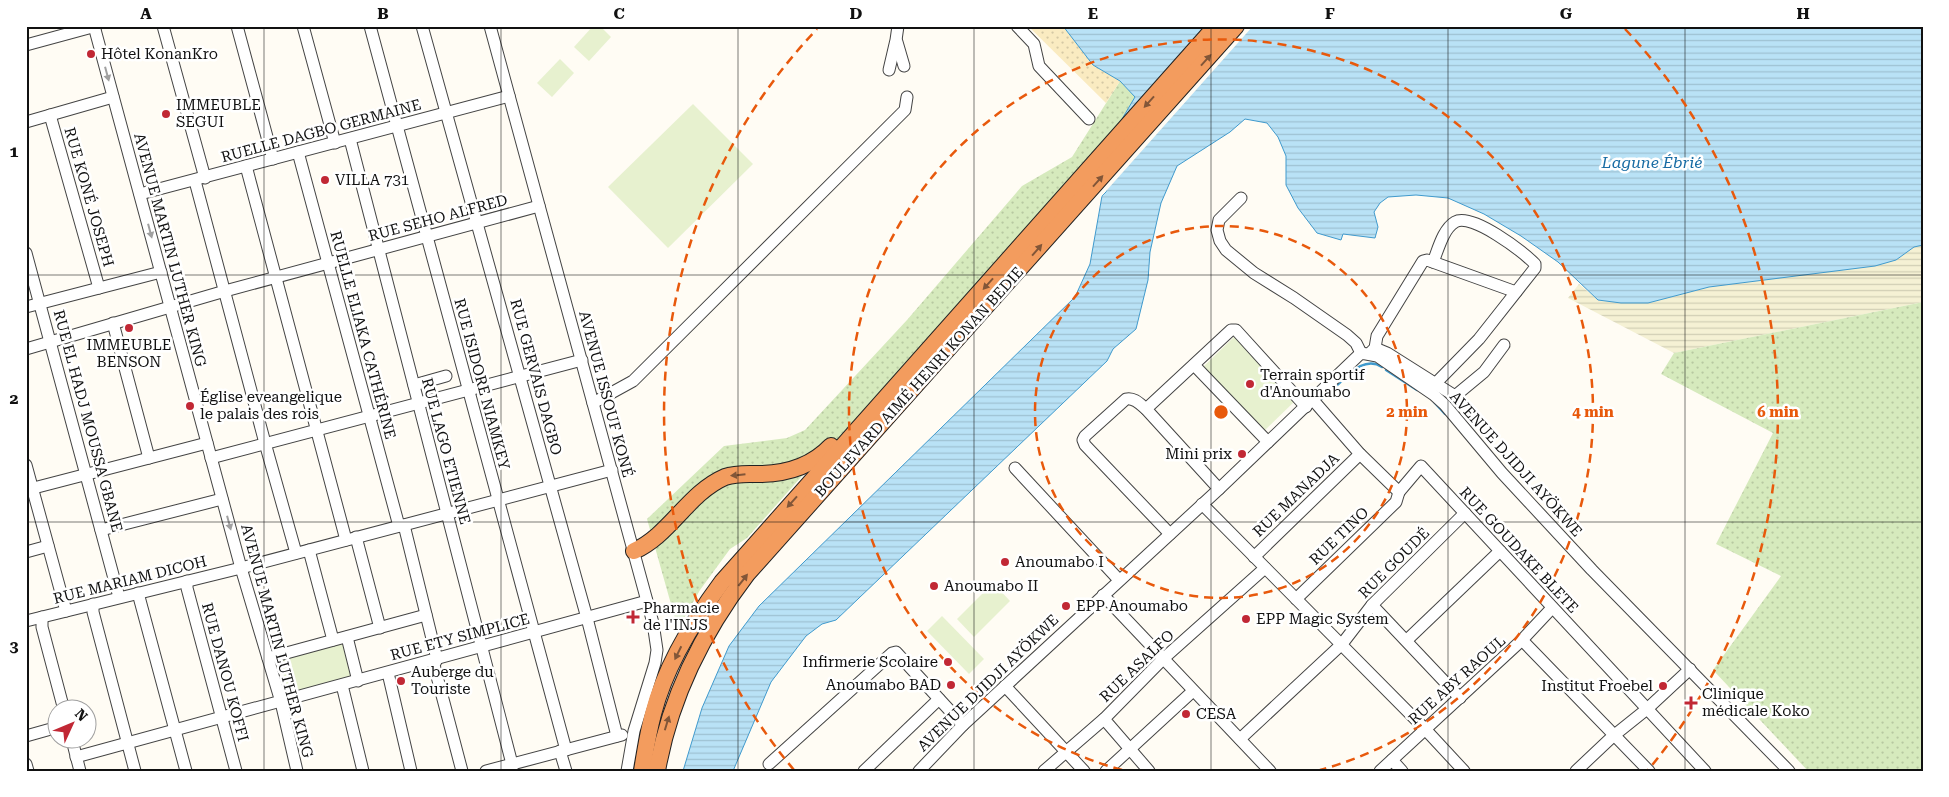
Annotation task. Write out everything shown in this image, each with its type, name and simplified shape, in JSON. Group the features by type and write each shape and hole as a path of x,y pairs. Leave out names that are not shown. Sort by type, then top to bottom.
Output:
{"highway":[{"name":"BOULEVARD AIMÉ HENRI KONAN BEDIE","path":"656,771 668,720 683,679 711,626 733,593 766,552 1060,213 1216,26"},
{"name":"BOULEVARD AIMÉ HENRI KONAN BEDIE","path":"642,771 653,713 668,673 687,634 711,596 736,564 895,388 1236,26"},
{"path":"634,551 650,542 707,488 719,480 738,473 787,472 812,463 895,388"}],"street":[{"path":"27,41 95,26"},
{"name":"AVENUE MARTIN LUTHER KING","path":"95,26 222,499 281,702 297,771"},
{"path":"163,26 225,291 296,553"},
{"path":"237,26 273,159"},
{"path":"303,26 335,143"},
{"name":"RUE ISIDORE NIAMKEY","path":"370,26 534,632 563,750 566,771"},
{"name":"RUE GERVAIS DAGBO","path":"422,26 520,376 616,736"},
{"name":"AVENUE ISSOUF KONÉ","path":"490,26 653,623 657,650 655,663 634,732 627,771"},
{"path":"889,70 898,26"},
{"path":"1017,26 1034,44 1039,66 1088,119"},
{"path":"896,40 904,66"},
{"name":"RUELLE DAGBO GERMAINE","path":"140,194 509,96"},
{"path":"26,122 113,97"},
{"path":"593,403 633,381 904,110 907,97"},
{"name":"RUE KONÉ JOSEPH","path":"50,115 99,288"},
{"name":"RUE LAGO ETIENNE","path":"350,139 512,767"},
{"name":"RUELLE ELIAKA CATHÉRINE","path":"298,152 426,615 437,659 434,665 462,771"},
{"path":"246,166 316,430 380,628"},
{"path":"1241,198 1218,220 1220,241 1226,250 1254,273 1294,298 1369,351 1387,353 1452,396 1484,372 1504,345"},
{"name":"RUE SEHO ALFRED","path":"26,349 328,262 539,206"},
{"path":"1433,262 1447,229 1460,220 1469,220 1514,245 1535,264 1535,268 1479,339 1435,384"},
{"name":"RUE EL HADJ MOUSSA GBANE","path":"26,253 119,597"},
{"path":"1369,351 1423,261 1433,262 1516,292"},
{"path":"26,307 161,272"},
{"path":"113,323 149,458"},
{"path":"1146,409 1228,332 1236,330 1399,492"},
{"name":"AVENUE DJIDJI AYÖKWE","path":"918,771 963,725 1103,594 1369,351 1434,395 1445,405 1502,473 1592,570 1789,771"},
{"path":"211,458 582,360"},
{"path":"1194,364 1268,442"},
{"path":"414,386 446,376"},
{"path":"1170,534 1083,440 1126,399 1136,400 1146,409 1219,489"},
{"path":"29,489 207,443"},
{"name":"RUE MANADJA","path":"1254,557 1360,454"},
{"path":"26,464 29,489 48,546 66,611"},
{"name":"RUE GOUDAKE BLETE","path":"1399,492 1421,466 1705,771"},
{"path":"1015,468 1119,580"},
{"name":"RUE MARIAM DICOH","path":"26,621 241,568 612,470"},
{"name":"RUE TINO","path":"1296,599 1396,502 1399,492"},
{"path":"101,530 222,499"},
{"path":"1202,504 1426,729 1464,771"},
{"name":"RUE GOUDÉ","path":"1240,739 1342,644 1372,605 1465,513"},
{"path":"26,552 48,546"},
{"path":"309,550 333,640"},
{"path":"1407,640 1500,551"},
{"name":"RUE ASALFO","path":"1149,771 1104,719 1163,659 1265,568"},
{"name":"RUE DANOU KOFFI","path":"187,581 187,588 236,771"},
{"path":"138,593 186,771"},
{"path":"1103,594 1192,691 1270,771"},
{"name":"RUE ETY SIMPLICE","path":"76,757 647,601"},
{"path":"93,604 93,612 135,771"},
{"path":"1372,605 1460,698"},
{"name":"RUE ABY RAOUL","path":"1380,771 1522,640 1552,608"},
{"path":"268,658 426,615"},
{"path":"42,617 42,627 61,700"},
{"path":"347,637 358,681"},
{"path":"1522,640 1649,771"},
{"path":"769,764 892,653 896,652 963,725"},
{"path":"1576,771 1615,734 1647,709 1690,669"},
{"path":"388,673 411,771"},
{"path":"342,685 364,771"},
{"path":"1005,686 1084,771"},
{"path":"1106,771 1192,691"},
{"path":"864,771 939,699"},
{"path":"1044,771 1104,719"},
{"path":"26,736 48,730"},
{"path":"486,771 512,767 563,750 634,732"},
{"path":"74,750 80,771"},
{"path":"1392,760 1402,771"},
{"path":"26,764 28,771"}],"shaded area":[{"path":"1923,245 1923,302 1674,353 1568,298 1579,284 1598,300 1621,303 1648,303 1709,287 1896,260 1914,247"}],"green space":[{"path":"593,26 600,26 611,37 589,61 574,47"},
{"path":"560,59 574,73 552,97 537,83"},
{"path":"1120,81 1135,97 1120,123 890,384 802,476 747,538 730,549 700,590 678,629 647,519 724,446 787,438 805,430 907,320 1022,186 1072,157"},
{"path":"693,104 753,164 668,248 608,187"},
{"path":"1923,302 1923,771 1808,771 1713,670 1781,576 1716,544 1773,433 1661,374 1674,353"},
{"name":"Terrain sportif d'Anoumabo","path":"1235,336 1296,400 1264,431 1203,367"},
{"path":"993,583 1010,601 974,637 957,619"},
{"path":"942,616 984,659 969,674 927,631"},
{"path":"343,642 353,678 289,695 279,659"}],"sand":[{"path":"1028,26 1063,26 1093,65 1120,81 1106,103"}],"water":[{"name":"Lagune Ébrié","path":"1063,26 1923,26 1923,245 1914,247 1896,260 1875,266 1709,287 1648,303 1621,303 1598,300 1558,262 1521,236 1484,214 1448,198 1416,195 1388,197 1380,203 1374,212 1378,227 1375,238 1343,234 1341,240 1317,233 1298,208 1286,185 1286,156 1278,137 1267,123 1245,119 1230,132 1177,166 1161,203 1150,252 1148,280 1136,329 1113,349 1107,361 836,620 822,624 806,636 771,682 733,771 683,771 702,708 729,646 759,606 1075,297 1090,264 1102,196 1106,192 1122,119 1135,97 1120,81 1093,65"}],"pier":[{"path":"1206,26 1253,26 1099,199 1103,191 1118,125"}],"waterway":[{"path":"1349,374 1364,364 1382,367"},
{"path":"1386,370 1417,390"},
{"path":"1319,401 1345,378"},
{"path":"1434,402 1445,414"}],"place":[{"name":"Hôtel KonanKro","path":"91,54"},
{"name":"IMMEUBLE SEGUI","path":"166,114"},
{"name":"VILLA 731","path":"325,180"},
{"name":"IMMEUBLE BENSON","path":"129,328"},
{"name":"Terrain sportif d'Anoumabo","path":"1250,384"},
{"name":"Église eveangelique le palais des rois","path":"190,406"},
{"name":"Mini prix","path":"1242,454"},
{"name":"Anoumabo I","path":"1005,562"},
{"name":"Anoumabo II","path":"934,586"},
{"name":"EPP Anoumabo","path":"1066,606"},
{"name":"Pharmacie de l'INJS","path":"633,617"},
{"name":"EPP Magic System","path":"1246,619"},
{"name":"Infirmerie Scolaire","path":"948,662"},
{"name":"Auberge du Touriste","path":"401,681"},
{"name":"Anoumabo BAD","path":"951,685"},
{"name":"Institut Froebel","path":"1663,686"},
{"name":"Clinique médicale Koko","path":"1691,703"},
{"name":"CESA","path":"1186,714"}]}
